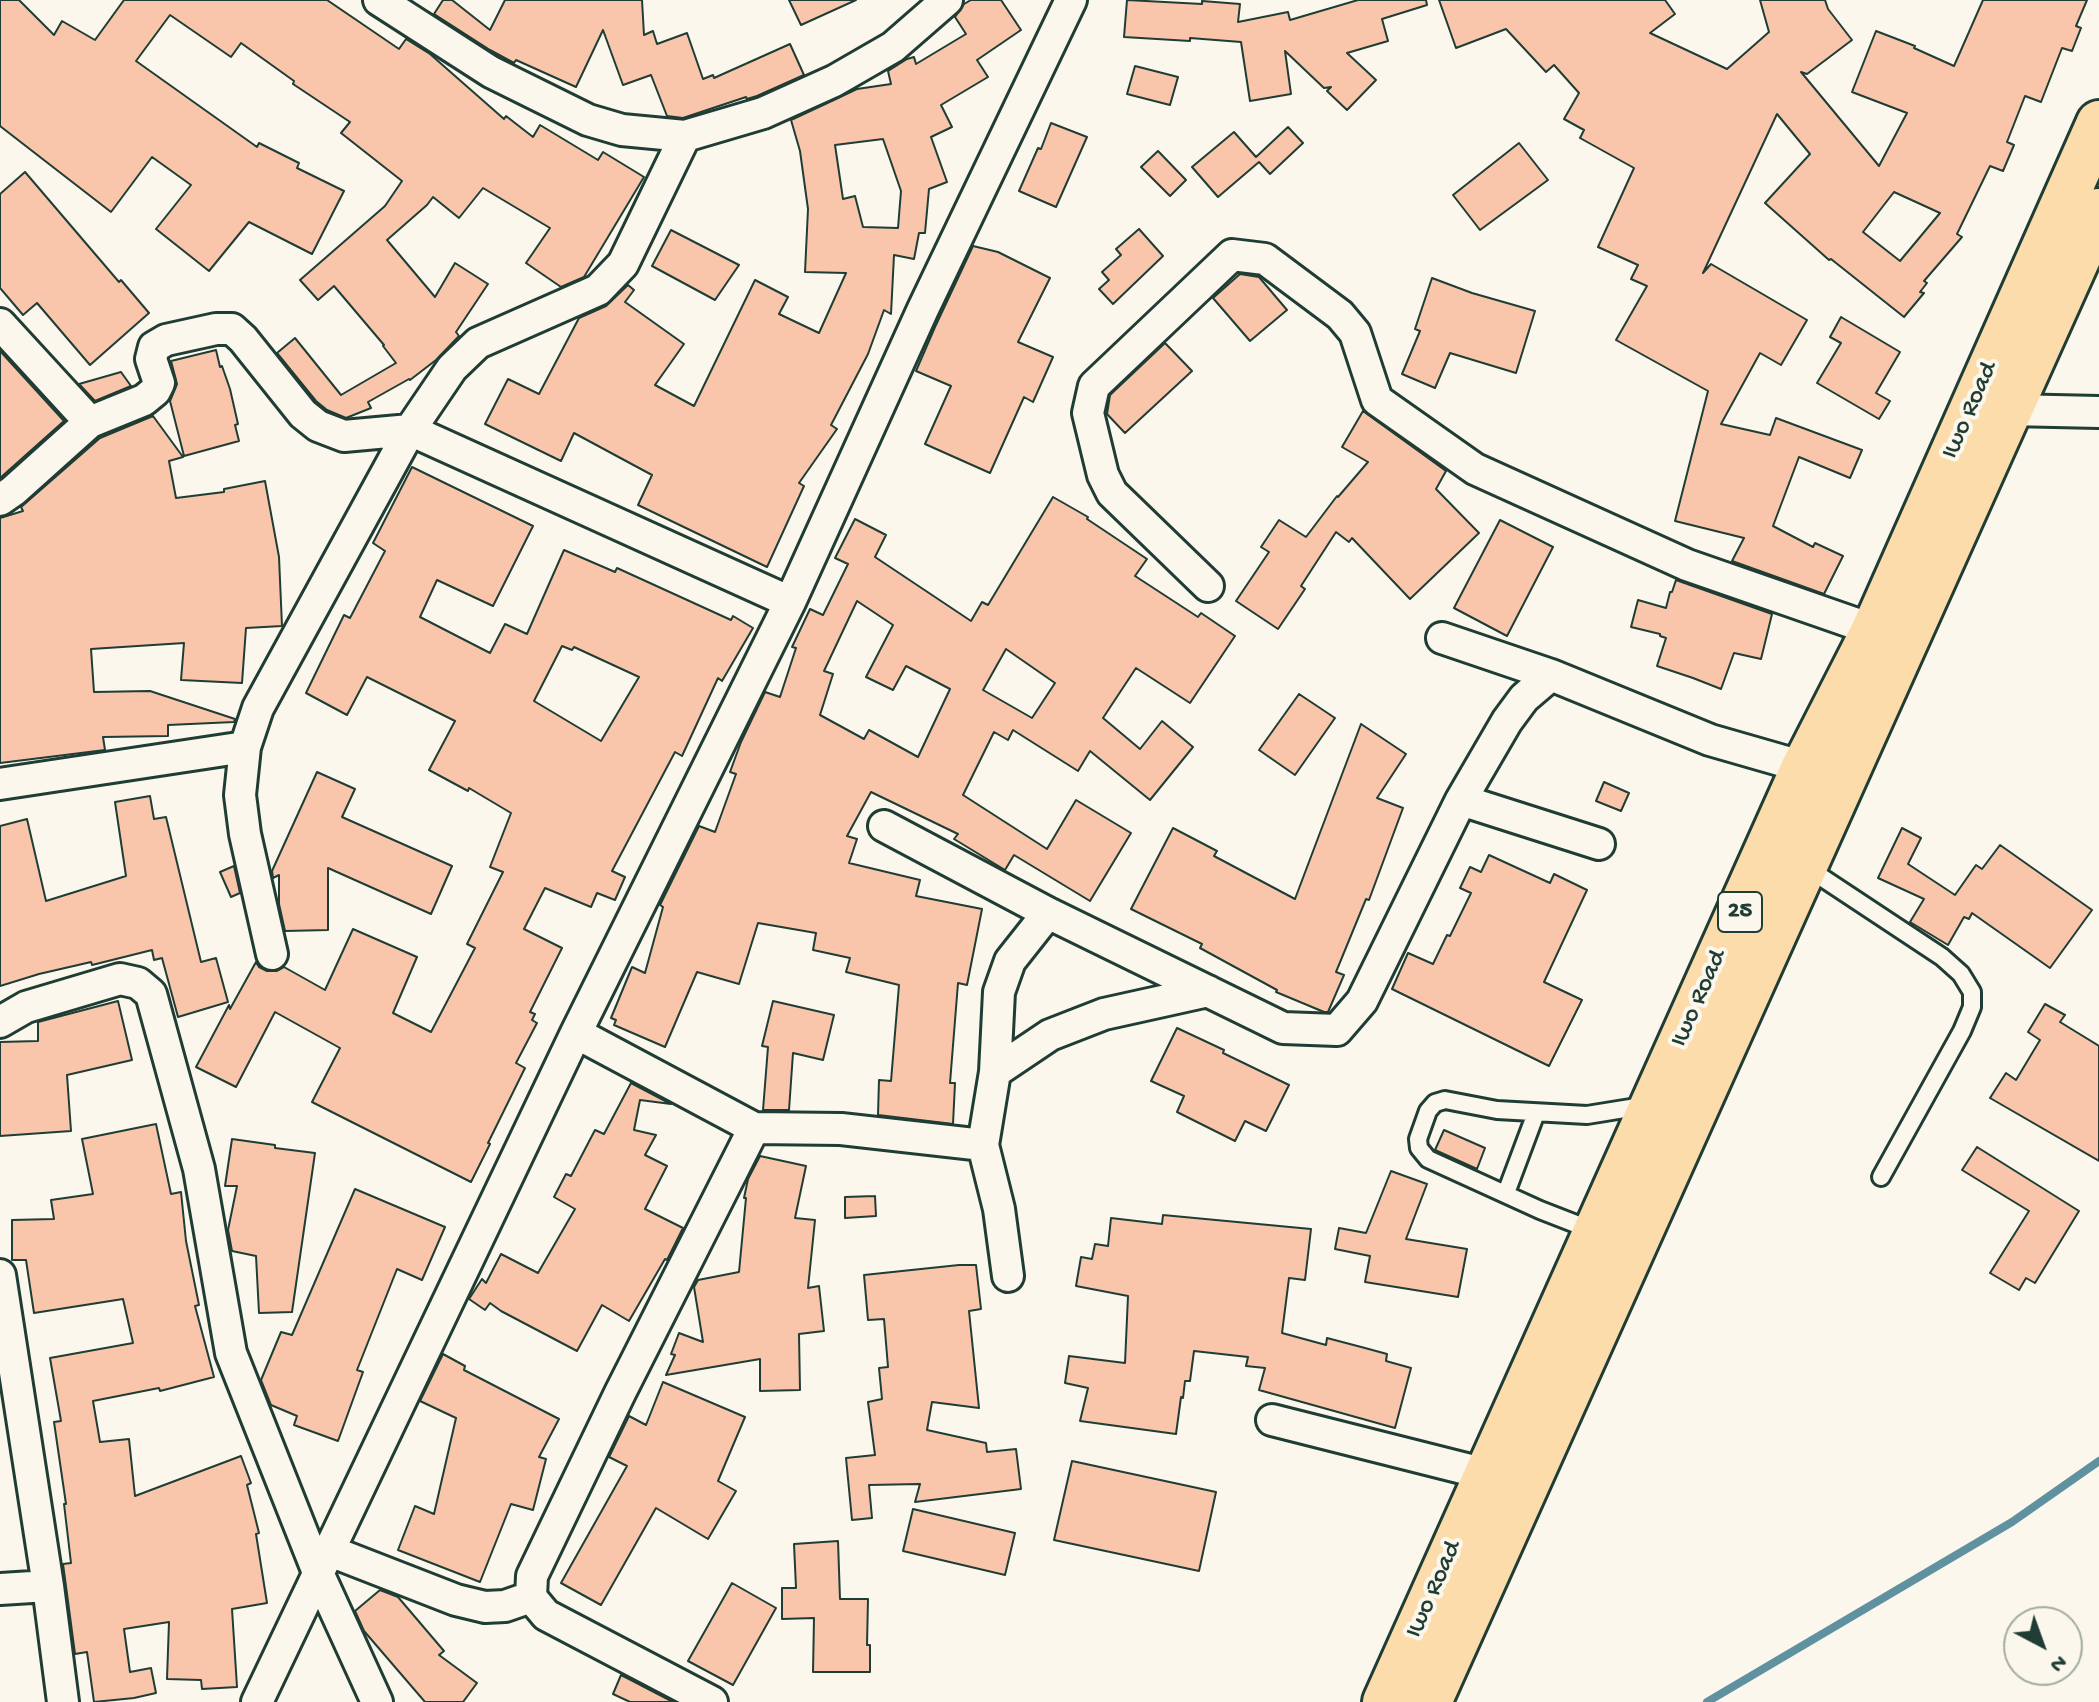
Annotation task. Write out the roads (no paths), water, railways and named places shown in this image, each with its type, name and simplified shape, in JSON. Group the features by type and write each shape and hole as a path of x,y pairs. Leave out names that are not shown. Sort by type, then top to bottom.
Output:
{"main road":[{"name":"Iwo Road","path":"1429,1702 1739,964 1804,767 1874,630 2099,123"},
{"name":"Iwo Road","path":"1385,1702 1653,1104 1739,964 1805,866 2099,211"}],"street":[{"path":"379,0 491,72 588,120 622,130 685,136 763,113 834,81 893,47 947,0"},
{"path":"257,1702 576,1033 790,602 923,309 1071,0"},
{"path":"272,954 245,834 240,795 245,747 258,708 410,430 452,368 478,343 598,290 623,264 685,136"},
{"path":"1208,586 1112,493 1103,475 1088,413 1094,386 1232,255 1265,259 1340,315 1355,333 1377,400 1475,469 1687,565 1874,630"},
{"path":"0,324 90,422"},
{"path":"0,500 90,422 144,400 155,391 159,383 151,359 154,347 166,340 216,329 232,329 303,414 318,426 344,436 410,430 790,602"},
{"path":"2010,410 2099,412"},
{"path":"1442,638 1551,675 1710,740 1804,767"},
{"path":"884,826 1048,913 1283,1028 1337,1030 1362,1001 1461,800 1507,721 1524,698 1551,675"},
{"path":"0,784 245,747"},
{"path":"1461,800 1599,844"},
{"path":"1008,1276 999,1209 983,1145 995,1072 999,992 1010,961 1048,913"},
{"path":"0,1022 26,1007 120,979 138,983 151,994 199,1169 231,1353 325,1563 377,1702"},
{"path":"995,1072 1050,1035 1104,1014 1208,991"},
{"path":"576,1033 754,1128 841,1129 983,1145"},
{"path":"712,1702 546,1615 531,1597 532,1576 620,1393 754,1128"},
{"path":"0,1275 63,1702"},
{"path":"1272,1420 1486,1474"},
{"path":"325,1563 485,1607 505,1606 531,1597"},
{"path":"0,1589 48,1586"}],"lane":[{"path":"1805,866 1942,957 1961,974 1972,992 1972,1007 1962,1031 1881,1177"},
{"path":"1595,1231 1540,1210 1428,1159 1419,1148 1418,1139 1428,1111 1435,1103 1445,1100 1497,1110 1587,1115 1653,1104"},
{"path":"1506,1193 1536,1113"}],"waterway":[{"path":"1707,1702 2012,1522 2099,1461"}]}
